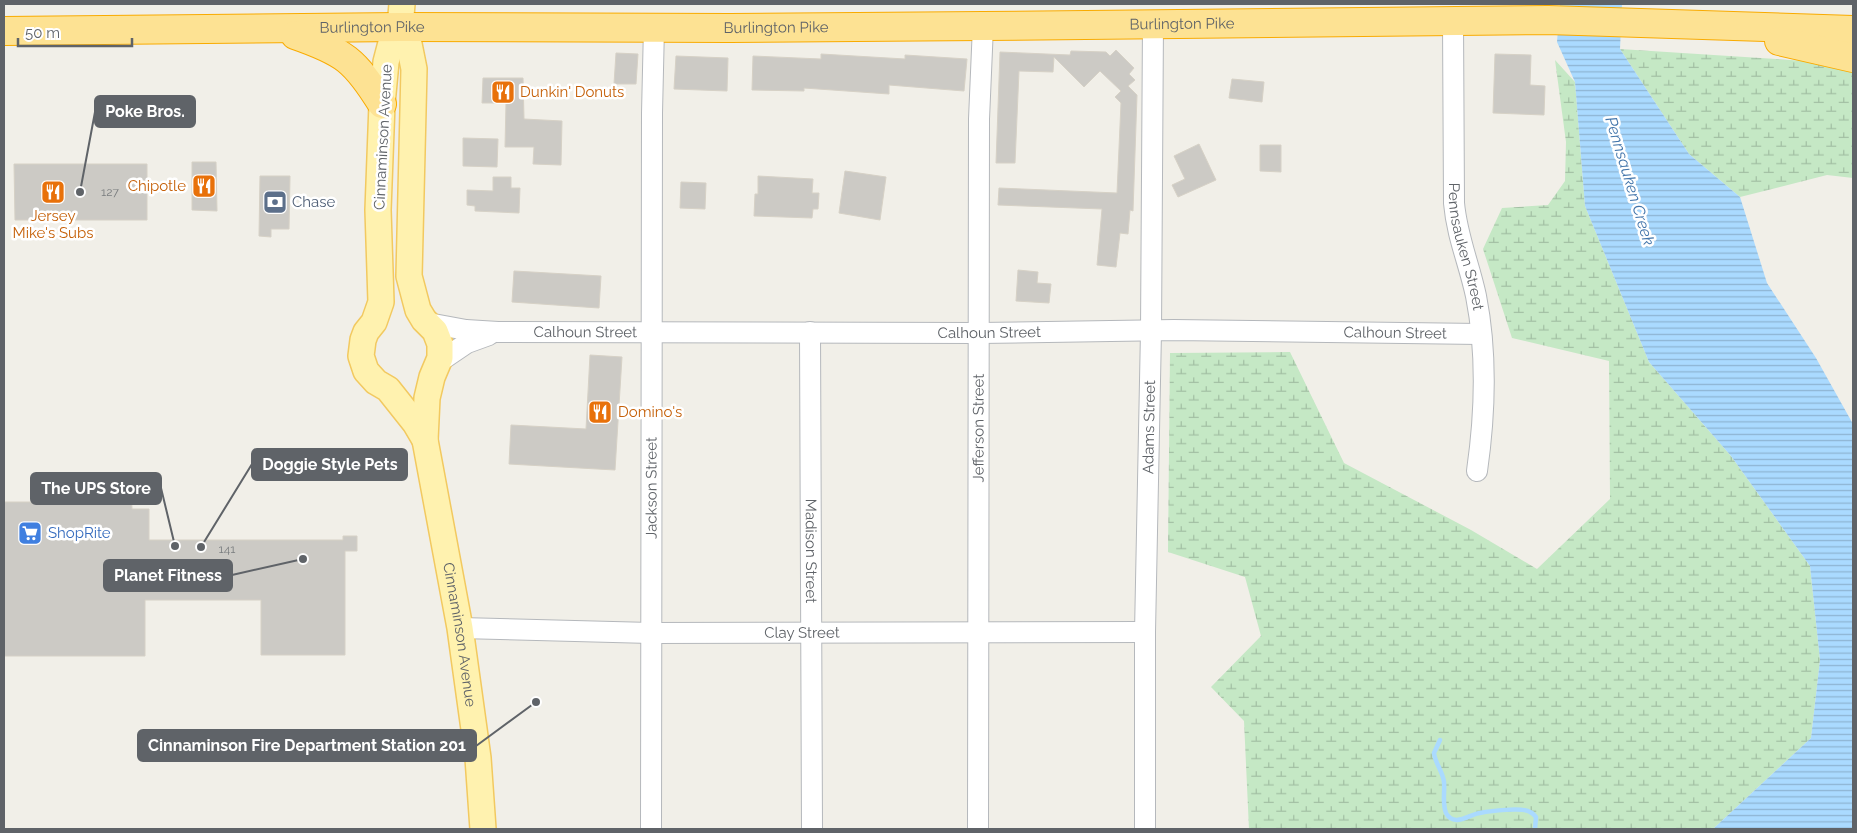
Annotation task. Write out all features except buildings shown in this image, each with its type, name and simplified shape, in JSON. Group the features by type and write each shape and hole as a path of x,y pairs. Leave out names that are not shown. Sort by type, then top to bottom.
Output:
{"highway":[{"name":"Burlington Pike","path":"4,31 276,29 401,15 654,27 983,26 1548,20 1699,24"},
{"path":"1699,24 1853,30"},
{"path":"1699,24 1826,50 1853,58"},
{"path":"276,29 325,46 344,56 361,71 382,104"}],"main road":[{"name":"Cinnaminson Avenue","path":"401,15 386,62 382,104 378,210 381,302 374,322 362,340 361,348 362,361 366,371 376,382 388,389 415,423 425,440"},
{"name":"Cinnaminson Avenue","path":"401,15 414,69 409,276 415,304 438,337 440,351 425,417 425,440 460,628 478,758 484,829"},
{"name":"Calhoun Street","path":"374,322 386,315 398,312 413,314 426,321"},
{"name":"Calhoun Street","path":"388,389 407,392 423,385 436,370"}],"street":[{"name":"Pennsauken Street","path":"1453,22 1454,203 1456,225 1476,295 1483,379 1483,414 1477,471"},
{"name":"Adams Street","path":"1145,829 1145,632 1151,332 1153,23"},
{"name":"Jefferson Street","path":"978,829 979,119 983,26"},
{"name":"Jackson Street","path":"651,829 652,113 654,27"},
{"name":"Calhoun Street","path":"426,321 466,330 498,332 979,333 1151,332 1174,330 1480,334"},
{"name":"Calhoun Street","path":"436,370 476,339 498,332"},
{"name":"Madison Street","path":"810,332 812,829"},
{"name":"Clay Street","path":"460,628 651,633 1145,632"}],"green space":[{"path":"1620,49 1852,64 1853,178 1827,175 1740,197 1689,154"},
{"path":"1555,60 1575,82 1585,206 1649,362 1731,456 1810,566 1820,660 1811,738 1713,829 1249,829 1244,721 1211,687 1261,636 1245,577 1168,552 1170,353 1290,352 1344,463 1471,530 1537,569 1610,499 1609,361 1512,338 1483,249 1502,208 1548,205 1565,181 1566,142"}],"water":[{"name":"Pennsauken Creek","path":"1560,4 1622,4 1620,49 1689,154 1740,197 1767,283 1816,358 1853,424 1853,829 1713,829 1811,738 1820,660 1810,566 1731,456 1649,362 1585,206 1575,82 1557,42"}],"waterway":[{"path":"1440,740 1434,753 1443,778 1444,805 1449,817 1458,820 1491,811 1526,811 1536,817 1535,829"}],"place":[{"name":"Dunkin' Donuts","path":"503,92"},
{"name":"Chipotle","path":"204,186"},
{"name":"Jersey Mike's Subs","path":"53,192"},
{"name":"Poke Bros.","path":"80,192"},
{"name":"Chase","path":"275,202"},
{"name":"Domino's","path":"600,412"},
{"name":"ShopRite","path":"30,533"},
{"name":"The UPS Store","path":"175,546"},
{"name":"Doggie Style Pets","path":"201,547"},
{"name":"Planet Fitness","path":"303,559"},
{"name":"Cinnaminson Fire Department Station 201","path":"536,702"}]}
